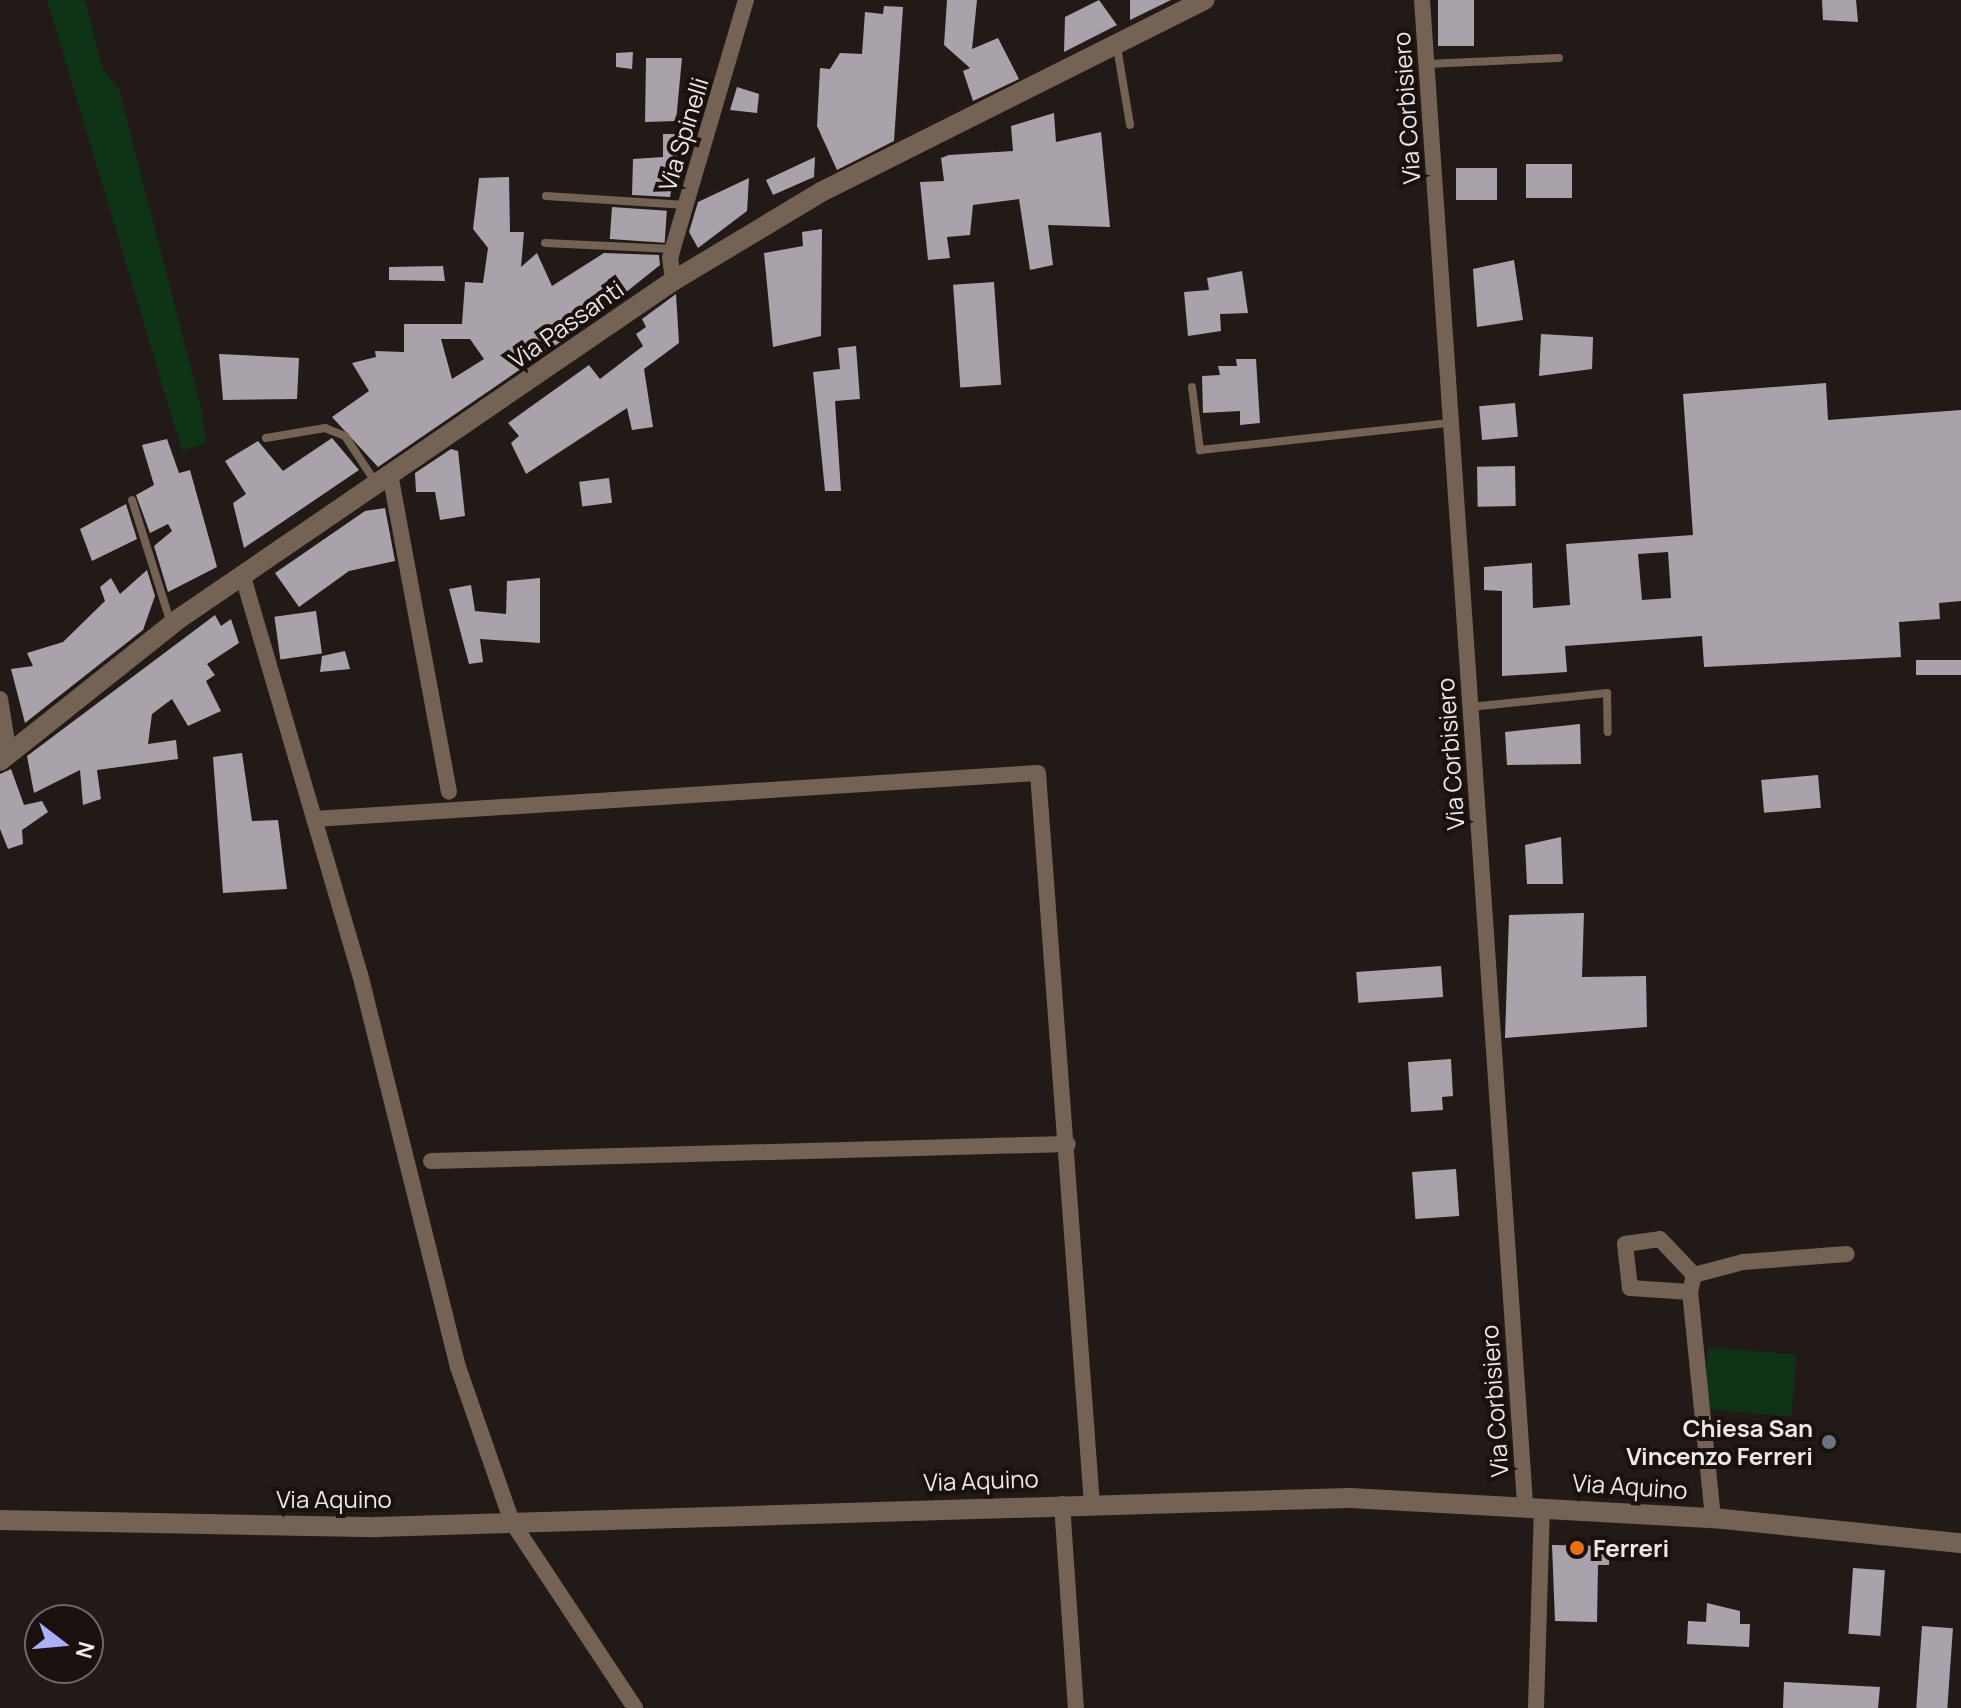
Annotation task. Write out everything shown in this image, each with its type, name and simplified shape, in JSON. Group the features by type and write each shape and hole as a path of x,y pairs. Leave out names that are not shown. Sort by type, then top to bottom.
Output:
{"street":[{"name":"Via Spinelli","path":"673,281 673,249 746,0"},
{"name":"Via Passanti","path":"4,757 171,625 385,483 673,281 821,192 1117,47 1205,0"},
{"name":"Via Corbisiero","path":"1422,0 1470,707 1534,1506 1536,1708"},
{"path":"385,483 449,792"},
{"path":"243,577 314,819 458,1367 512,1522 635,1708"},
{"path":"0,699 4,757"},
{"path":"314,819 1038,773 1068,1144 1092,1504"},
{"path":"431,1161 1068,1144"},
{"path":"1713,1518 1692,1283 1743,1262 1847,1254"},
{"name":"Via Aquino","path":"0,1520 512,1522 1350,1498 1713,1518 1961,1543"},
{"path":"1062,1504 1076,1708"}],"lane":[{"path":"1117,47 1130,125"},
{"path":"1427,64 1559,58"},
{"path":"546,196 687,205"},
{"path":"545,243 673,249"},
{"path":"1192,387 1200,450 1451,423"},
{"path":"266,438 325,428 345,436 385,483"},
{"path":"132,500 171,625"},
{"path":"1470,707 1607,693 1608,732"}],"green space":[{"path":"47,0 85,0 103,69 119,89 202,412 206,443 182,451"},
{"path":"1708,1347 1797,1355 1791,1417 1703,1409"}],"building":[{"path":"947,0 977,0 972,49 998,38 1019,79 973,101 963,71 970,68 944,45"},
{"path":"1099,0 1117,25 1064,52 1065,17"},
{"path":"1130,0 1171,0 1130,20"},
{"path":"1438,0 1474,0 1474,46 1438,46"},
{"path":"1822,0 1856,0 1858,22 1823,20"},
{"path":"884,6 903,7 894,141 837,170 817,126 820,68 830,69 840,53 862,54 865,12 883,14"},
{"path":"633,52 632,69 616,67 616,53"},
{"path":"646,58 682,58 676,121 645,122"},
{"path":"737,87 759,94 757,113 730,110"},
{"path":"1054,113 1056,142 1101,132 1110,227 1048,225 1053,265 1030,270 1019,199 973,205 970,235 947,237 950,258 928,260 920,182 944,181 941,158 949,155 1013,151 1011,126"},
{"path":"663,134 681,134 670,197 632,195 633,159 663,157"},
{"path":"815,157 814,177 773,195 766,180"},
{"path":"1526,164 1572,164 1572,198 1526,198"},
{"path":"1456,168 1497,168 1497,200 1456,200"},
{"path":"509,177 510,232 524,232 521,267 537,253 552,286 604,253 659,255 660,265 600,313 559,328 566,338 378,467 332,417 369,391 352,363 376,357 375,351 404,352 404,324 462,324 465,282 483,283 488,248 473,229 479,178","holes":["441,339 470,339 484,359 452,379"]},
{"path":"749,178 747,211 698,248 689,232 698,202"},
{"path":"612,207 667,211 665,243 610,239"},
{"path":"822,229 821,336 773,347 764,253 803,246 802,232"},
{"path":"1514,260 1523,320 1477,327 1473,269"},
{"path":"443,266 445,281 389,280 389,267"},
{"path":"1242,271 1248,313 1220,314 1221,331 1188,336 1184,292 1209,290 1207,278"},
{"path":"994,282 1001,385 960,388 953,285"},
{"path":"676,294 679,343 644,369 653,427 632,430 627,408 526,474 511,443 519,436 508,423 589,365 600,379 643,346 636,334 646,327 642,319"},
{"path":"1541,334 1593,337 1592,369 1539,376"},
{"path":"856,346 860,399 835,401 841,491 825,491 813,372 840,369 838,348"},
{"path":"219,354 299,358 297,399 223,400"},
{"path":"1236,359 1256,359 1260,423 1240,425 1240,411 1203,413 1202,376 1220,375 1218,366 1237,366"},
{"path":"1826,383 1828,420 1961,410 1961,601 1939,603 1940,619 1899,622 1901,657 1704,667 1702,636 1565,646 1567,672 1502,676 1502,591 1484,590 1484,567 1532,563 1533,608 1570,605 1566,544 1693,535 1683,394","holes":["1668,552 1671,598 1642,600 1638,554"]},
{"path":"1515,403 1518,437 1482,440 1479,406"},
{"path":"332,438 359,470 244,548 233,503 246,494 225,461 258,441 283,471"},
{"path":"167,439 179,473 190,470 217,567 168,592 154,546 172,531 168,524 150,533 136,495 154,485 142,445"},
{"path":"451,449 458,451 465,516 440,520 435,492 416,492 415,473"},
{"path":"1515,466 1516,506 1478,507 1477,467"},
{"path":"609,478 612,503 582,506 579,482"},
{"path":"126,504 137,539 92,561 80,529"},
{"path":"385,508 395,561 349,571 299,607 275,573 365,511"},
{"path":"147,570 155,596 143,630 25,723 11,669 33,666 27,653 63,642 105,601 100,587 111,578 120,594"},
{"path":"540,578 540,643 480,639 483,662 469,664 449,589 471,585 475,611 506,614 507,581"},
{"path":"316,611 322,654 280,659 274,617"},
{"path":"215,615 221,626 231,619 239,643 207,664 215,675 206,681 221,711 188,726 172,699 152,714 148,744 176,740 178,759 97,770 101,799 83,805 80,770 34,793 27,756"},
{"path":"345,651 350,669 320,672 322,656"},
{"path":"1916,660 1961,660 1961,675 1916,675"},
{"path":"1580,724 1581,764 1507,765 1505,732"},
{"path":"242,753 252,821 278,820 287,889 223,893 213,757"},
{"path":"11,769 24,805 42,801 48,812 22,830 23,844 8,849 0,829 0,774"},
{"path":"1818,775 1821,808 1764,813 1761,780"},
{"path":"1561,837 1563,884 1527,884 1525,845"},
{"path":"1584,913 1582,977 1646,976 1647,1027 1505,1038 1509,915"},
{"path":"1441,966 1443,997 1358,1003 1356,972"},
{"path":"1451,1059 1453,1096 1442,1097 1443,1110 1411,1112 1408,1062"},
{"path":"1456,1169 1459,1216 1415,1219 1412,1172"},
{"path":"1552,1545 1610,1546 1609,1565 1598,1565 1597,1622 1555,1621"},
{"path":"1853,1568 1885,1570 1880,1636 1848,1634"},
{"path":"1707,1603 1740,1611 1740,1624 1750,1624 1749,1647 1687,1644 1688,1621 1706,1622"},
{"path":"1922,1626 1953,1628 1947,1708 1916,1708"},
{"path":"1784,1682 1880,1687 1878,1708 1783,1708"}],"place":[{"name":"Chiesa San Vincenzo Ferreri","path":"1829,1442"},
{"name":"Ferreri","path":"1577,1548"}]}
